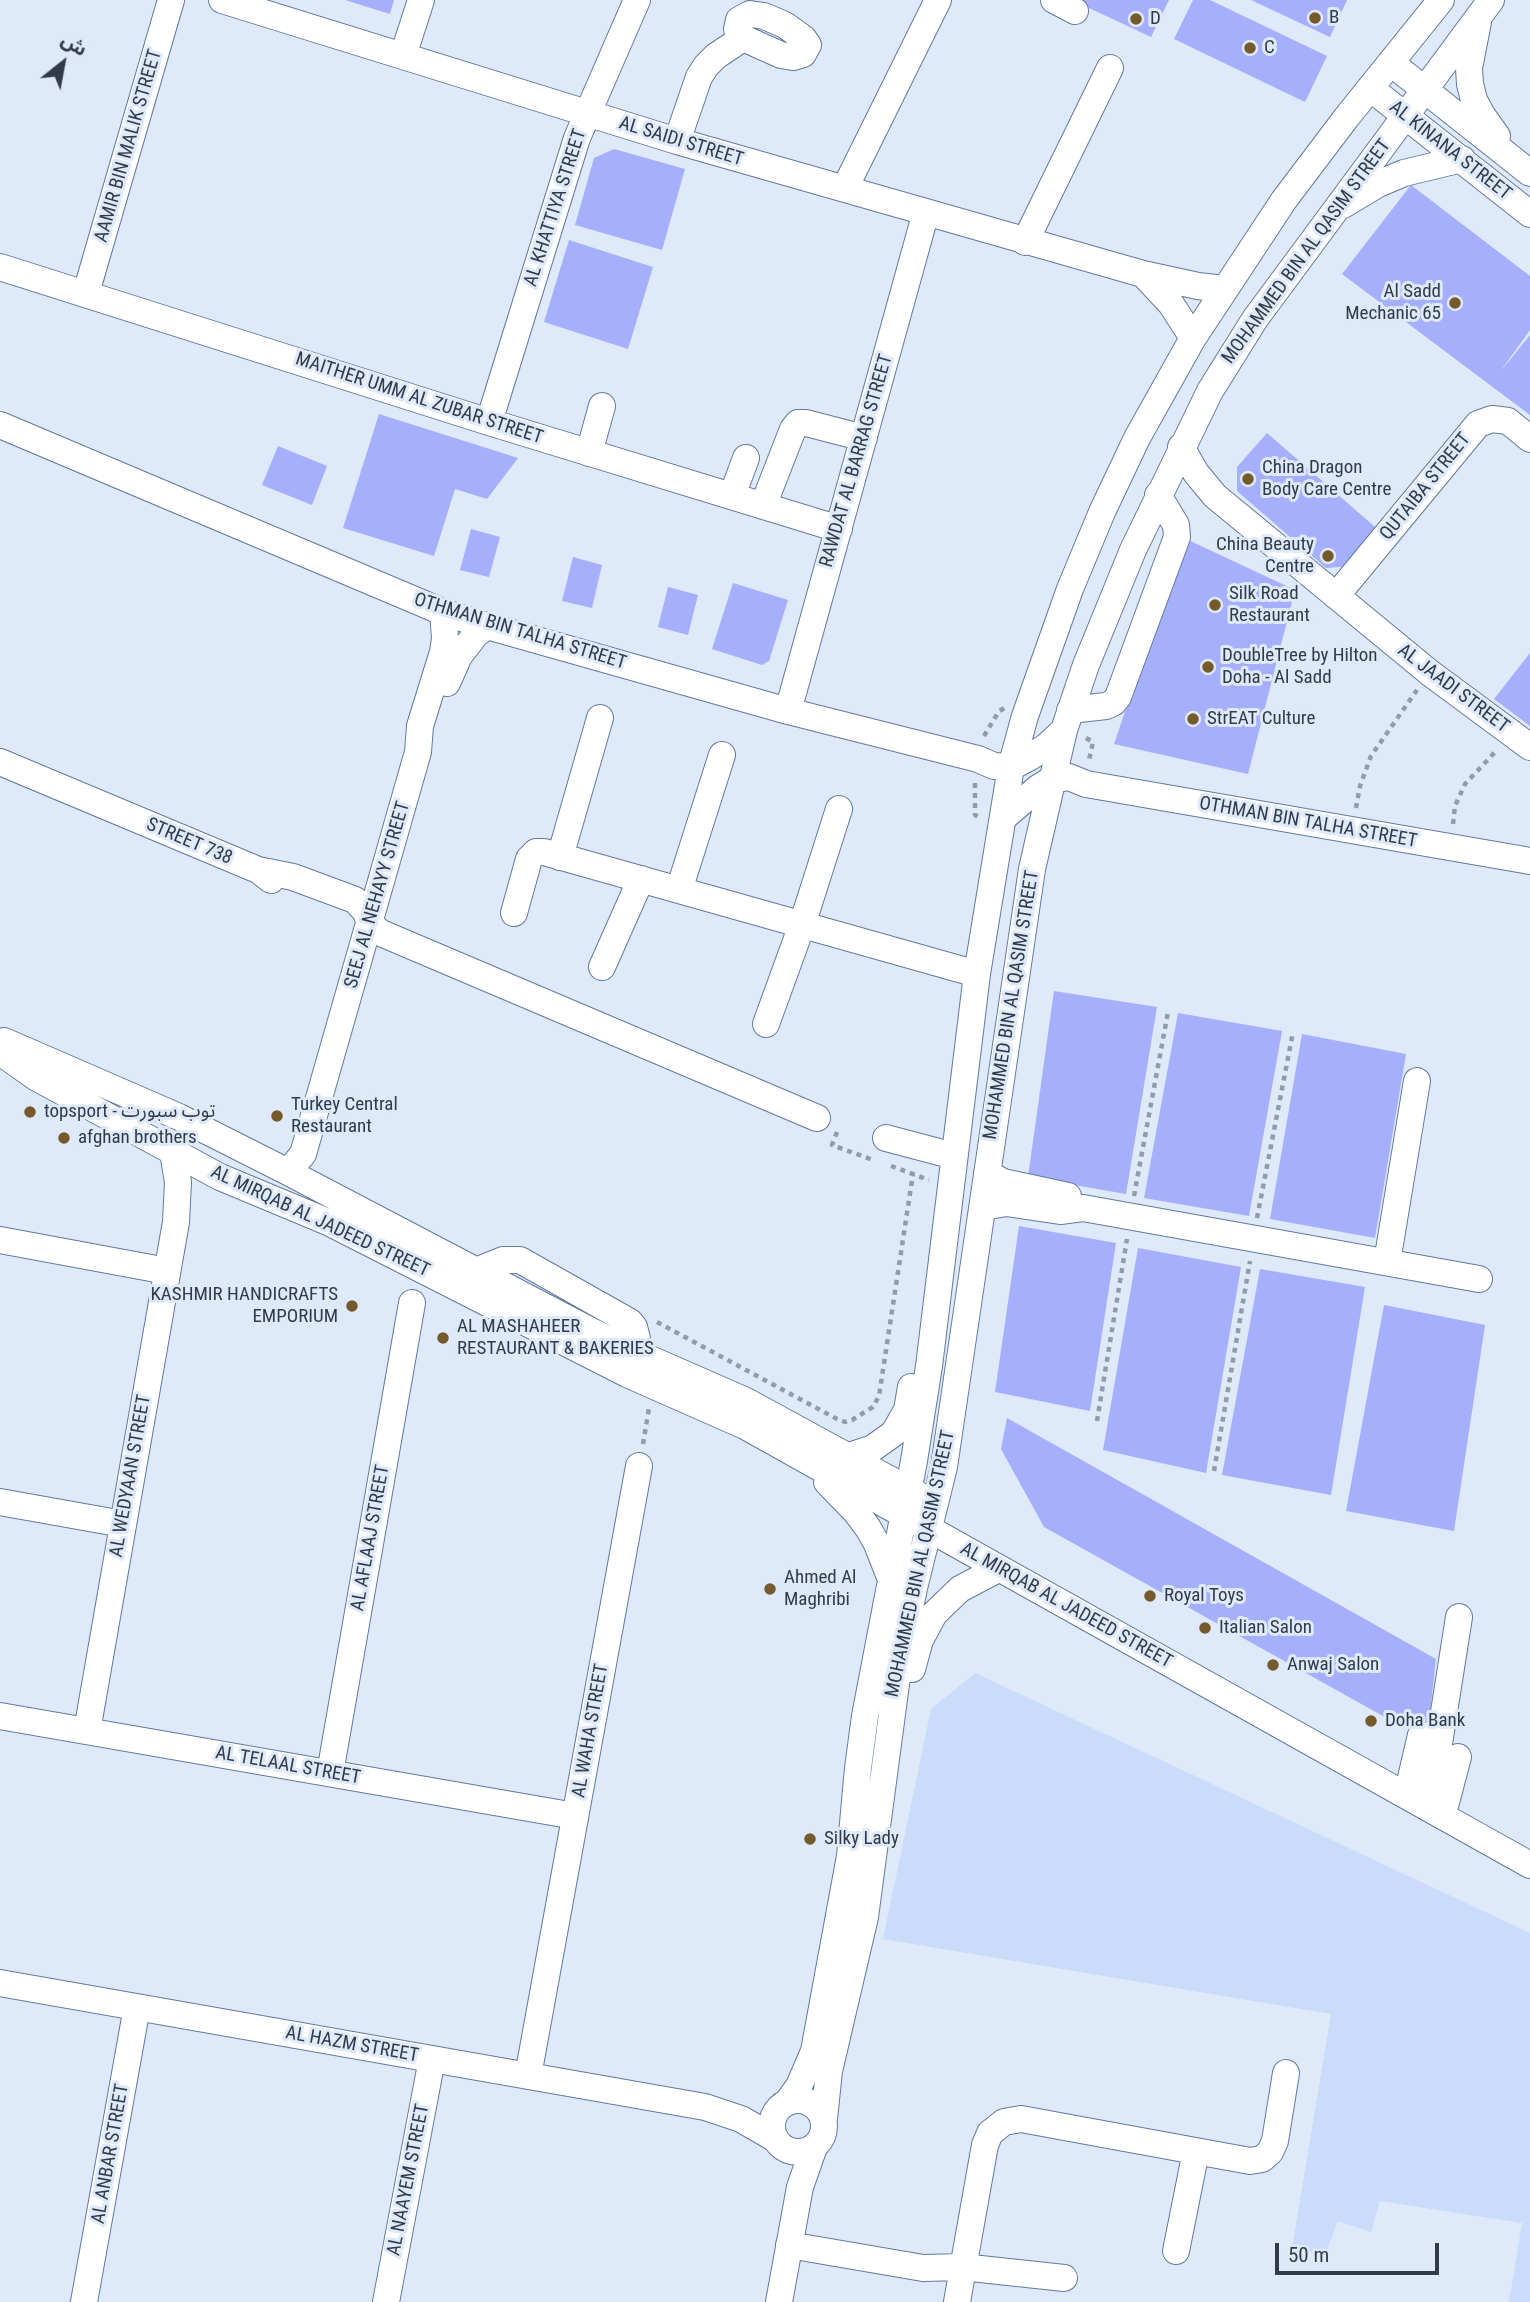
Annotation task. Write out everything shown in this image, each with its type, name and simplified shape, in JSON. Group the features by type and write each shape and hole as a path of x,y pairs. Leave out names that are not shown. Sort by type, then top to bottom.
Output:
{"street":[{"name":"AAMIR BIN MALIK STREET","path":"86,293 171,0"},
{"name":"AL SAIDI STREET","path":"222,0 677,141 1025,242 1179,283 1224,289"},
{"path":"403,56 421,0"},
{"name":"AL KHATTIYA STREET","path":"488,422 586,113 637,0"},
{"path":"845,188 938,0"},
{"name":"MOHAMMED BIN AL QASIM STREET","path":"786,2102 807,2069 818,2033 850,1856 860,1744 920,1428 977,974 1011,766 1021,730 1070,589 1102,512 1137,439 1193,338 1284,200 1441,0"},
{"path":"1485,8 1469,68 1470,84 1482,115 1523,166"},
{"name":"MOHAMMED BIN AL QASIM STREET","path":"824,2119 830,2071 869,1895 891,1711 905,1628 944,1467 1032,869 1067,720 1110,604 1159,492 1210,391 1255,319 1485,8"},
{"path":"677,141 699,77 706,66 727,47 743,38"},
{"name":"AL KINANA STREET","path":"1391,63 1523,166"},
{"path":"1025,242 1110,68"},
{"name":"AL KINANA STREET","path":"1370,88 1530,214"},
{"path":"1334,210 1378,184 1404,173 1462,159"},
{"name":"RAWDAT AL BARRAG STREET","path":"788,711 926,212"},
{"name":"MAITHER UMM AL ZUBAR STREET","path":"0,267 488,422 839,529"},
{"path":"1143,274 1171,304 1193,338"},
{"path":"589,453 602,406"},
{"name":"QUTAIBA STREET","path":"1336,596 1478,424 1492,419 1508,421 1530,439"},
{"path":"763,506 793,429 798,423 864,438"},
{"name":"OTHMAN BIN TALHA STREET","path":"0,425 443,612 788,711 978,759 994,766 1011,766"},
{"name":"AL JAADI STREET","path":"1181,447 1196,473 1215,496 1430,673 1521,741"},
{"path":"732,496 746,458"},
{"name":"AL JAADI STREET","path":"1159,492 1188,490 1215,496"},
{"path":"1011,766 1047,746 1067,720 1113,703 1118,697 1177,537 1176,525 1159,492"},
{"name":"SEEJ AL NEHAYY STREET","path":"288,1172 303,1154 418,752 420,726 443,652 443,612"},
{"path":"418,752 428,738 459,656 476,634 487,626"},
{"path":"561,857 600,719"},
{"path":"978,759 1021,730"},
{"path":"679,890 722,755"},
{"name":"STREET 738","path":"0,762 258,870 310,882 355,900 370,914 381,933 817,1118"},
{"name":"OTHMAN BIN TALHA STREET","path":"1051,780 1069,777 1086,784 1530,861"},
{"path":"1003,818 1025,797 1051,780"},
{"path":"1045,809 1056,798 1086,784"},
{"path":"766,1024 802,925 839,809"},
{"path":"514,913 528,859 532,854 544,852 977,974"},
{"path":"602,967 641,879"},
{"name":"AL MIRQAB AL JADEED STREET","path":"0,1040 179,1117 641,1355 746,1401 909,1490 932,1517 998,1569 1530,1864"},
{"name":"AL MIRQAB AL JADEED STREET","path":"0,1052 37,1078 220,1177 328,1222 653,1386 717,1412 904,1516 932,1517"},
{"path":"1387,1262 1417,1081"},
{"path":"121,1123 155,1127 252,1171 288,1172"},
{"path":"886,1135 954,1153"},
{"name":"AL WEDYAAN STREET","path":"87,1731 176,1222 178,1182 173,1152"},
{"path":"987,1173 1003,1182 1059,1192 1083,1208"},
{"name":"AL WEDYAAN STREET","path":"176,1222 191,1196 209,1181 220,1177"},
{"path":"983,1208 1006,1203 1060,1211 1083,1208 1479,1279"},
{"path":"0,1240 167,1271"},
{"path":"476,1271 503,1261 520,1260 630,1322 634,1327 641,1355"},
{"name":"AL AFLAAJ STREET","path":"330,1773 412,1303"},
{"path":"846,1457 884,1441 901,1422 909,1398 920,1330 936,1304"},
{"path":"806,1461 868,1528 881,1552 890,1578"},
{"name":"AL WAHA STREET","path":"528,2076 639,1466"},
{"path":"0,1502 123,1524"},
{"path":"891,1711 905,1692 920,1640 934,1614 960,1589 998,1569"},
{"path":"1419,1802 1459,1617"},
{"name":"AL TELAAL STREET","path":"0,1716 575,1816"},
{"path":"1415,1733 1419,1802"},
{"path":"1419,1802 1458,1757"},
{"name":"AL HAZM STREET","path":"0,1983 705,2107 744,2108 786,2102"},
{"name":"AL ANBAR STREET","path":"84,2302 137,2007"},
{"name":"AL NAAYEM STREET","path":"386,2302 432,2059"},
{"path":"957,2302 985,2145 990,2133 1004,2122 1021,2119 1250,2161 1262,2159 1270,2152 1275,2141 1286,2073"},
{"path":"779,2302 790,2235 806,2165 823,2134 824,2119 814,2104 797,2099 786,2102 771,2122 788,2177 790,2235"},
{"name":"AL HAZM STREET","path":"705,2107 741,2119 777,2141"},
{"path":"777,2141 797,2152 814,2147"},
{"path":"1176,2250 1196,2151"},
{"path":"790,2235 923,2268 962,2267 1064,2278"}],"path":[{"path":"1354,830 1360,786 1371,756 1430,673"},
{"path":"1450,847 1455,806 1465,784 1521,741"},
{"path":"634,1327 651,1321 659,1322 837,1419 845,1422 852,1420 873,1407 879,1396 913,1174"},
{"path":"639,1466 653,1386"}],"shaded area":[{"path":"975,1673 1530,1933 1530,2302 1509,2302 1522,2223 1380,2201 1371,2232 1338,2221 1325,2255 1292,2248 1331,2014 883,1939 931,1709"}],"building":[{"path":"345,0 394,0 390,14"},
{"name":"D","path":"1072,0 1169,0 1151,37"},
{"name":"C","path":"1193,0 1210,0 1327,56 1305,102 1174,39"},
{"name":"B","path":"1251,0 1347,0 1330,37"},
{"path":"614,149 685,169 662,250 575,225 594,158"},
{"name":"Al Sadd Mechanic 65","path":"1411,185 1530,276 1530,330 1500,372 1530,335 1530,415 1342,274"},
{"path":"569,240 653,267 628,349 544,322"},
{"path":"379,414 518,458 487,499 455,489 434,556 343,528"},
{"path":"1267,433 1382,533 1353,566 1326,568 1237,491 1237,467"},
{"path":"278,446 327,466 312,505 262,485"},
{"path":"471,529 500,537 489,577 460,570"},
{"name":"DoubleTree by Hilton Doha - Al Sadd","path":"1184,538 1295,590 1248,774 1114,744"},
{"path":"573,557 602,565 592,608 562,601"},
{"path":"733,583 788,600 769,661 762,665 712,649"},
{"path":"668,587 698,595 688,635 658,627"},
{"path":"1530,653 1530,726 1494,699"},
{"path":"1054,991 1157,1007 1126,1194 1028,1177"},
{"path":"1178,1013 1282,1031 1249,1216 1144,1198"},
{"path":"1302,1034 1406,1054 1375,1238 1270,1219"},
{"path":"1019,1226 1116,1243 1090,1411 995,1392"},
{"path":"1138,1248 1241,1267 1206,1473 1103,1450"},
{"path":"1260,1269 1365,1287 1331,1495 1222,1475"},
{"path":"1384,1305 1485,1325 1454,1531 1346,1511"},
{"path":"1007,1418 1436,1659 1429,1722 1399,1725 1044,1527 1001,1449"}],"place":[{"name":"B","path":"1315,18"},
{"name":"D","path":"1136,19"},
{"name":"C","path":"1250,48"},
{"name":"Al Sadd Mechanic 65","path":"1455,303"},
{"name":"China Dragon Body Care Centre","path":"1248,479"},
{"name":"China Beauty Centre","path":"1328,556"},
{"name":"Silk Road Restaurant","path":"1215,605"},
{"name":"DoubleTree by Hilton Doha - Al Sadd","path":"1208,667"},
{"name":"StrEAT Culture","path":"1193,719"},
{"name":"topsport - توب سبورت","path":"30,1112"},
{"name":"Turkey Central Restaurant","path":"277,1116"},
{"name":"afghan brothers","path":"64,1138"},
{"name":"KASHMIR HANDICRAFTS EMPORIUM","path":"352,1306"},
{"name":"AL MASHAHEER RESTAURANT & BAKERIES","path":"443,1338"},
{"name":"Ahmed Al Maghribi","path":"770,1589"},
{"name":"Royal Toys","path":"1150,1596"},
{"name":"Italian Salon","path":"1205,1628"},
{"name":"Anwaj Salon","path":"1273,1665"},
{"name":"Doha Bank","path":"1371,1721"},
{"name":"Silky Lady","path":"810,1839"}]}
